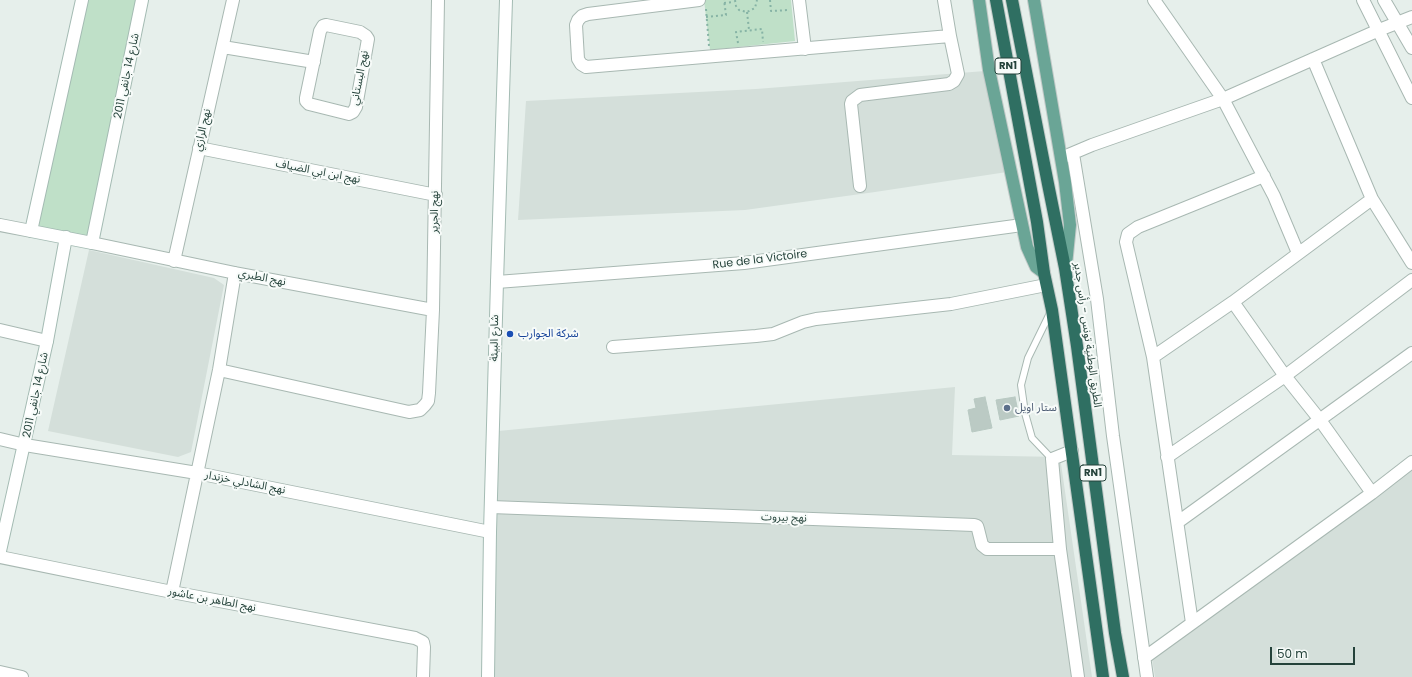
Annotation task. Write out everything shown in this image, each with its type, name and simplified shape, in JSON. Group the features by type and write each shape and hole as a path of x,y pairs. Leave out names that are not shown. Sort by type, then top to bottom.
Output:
{"highway":[{"name":"RN1","path":"996,0 1037,222 1045,279 1052,310 1104,677"},
{"name":"الطريق الوطنية تونس - رأس جدير","path":"1012,0 1065,268 1077,346 1115,634 1123,677"}],"main road":[{"path":"979,0 989,70 1027,247 1036,267 1045,279"},
{"path":"1034,0 1067,156 1070,225 1065,268"}],"street":[{"path":"31,231 82,0"},
{"name":"شارع 14 جانفي 2011","path":"92,243 142,0"},
{"name":"نهج الرازي","path":"174,261 233,0"},
{"name":"نهج الجرير","path":"219,370 410,412 420,410 428,400 433,310 436,195 438,0"},
{"name":"شارع البيئة","path":"488,677 496,282 506,0"},
{"path":"699,0 582,16 576,24 578,59 581,64 586,67 710,55 805,49 950,36"},
{"path":"860,186 851,104 852,101 860,95 949,84 954,81 958,74 944,0"},
{"path":"1154,0 1223,99 1264,176 1298,253"},
{"path":"1363,0 1412,98"},
{"path":"1384,0 1412,48"},
{"path":"800,4 805,49"},
{"path":"1147,677 1113,436 1097,299 1067,156 1092,145 1223,99 1379,30 1412,17"},
{"name":"نهج البستاني","path":"326,25 360,32 366,36 368,39 359,92 356,107 353,112 349,114 308,103 306,98 314,62 320,31 323,26 326,25"},
{"path":"223,47 314,62"},
{"path":"1313,59 1372,199 1412,263"},
{"name":"نهج ابن ابي الضياف","path":"199,148 436,195"},
{"path":"1192,623 1153,357 1126,242 1128,234 1138,227 1264,176"},
{"path":"1153,357 1233,302 1372,199"},
{"path":"0,225 92,243"},
{"name":"Rue de la Victoire","path":"496,282 744,263 1022,225"},
{"name":"شارع 14 جانفي 2011","path":"0,551 25,445 47,341 66,237"},
{"name":"نهج الطبري","path":"92,243 235,273 433,310"},
{"path":"172,592 219,370 235,273"},
{"path":"613,347 773,334 802,322 816,319 951,304 1045,279"},
{"path":"1167,457 1285,376 1412,280"},
{"path":"1233,302 1285,376 1320,420 1372,494"},
{"path":"0,330 47,341"},
{"path":"1178,522 1412,353"},
{"name":"نهج الشادلي خزندار","path":"0,439 25,445 197,473 490,532"},
{"path":"1072,451 1052,459 1060,549 1078,677"},
{"path":"1144,658 1372,494 1412,462"},
{"name":"نهج بيروت","path":"491,507 974,525 978,529 982,546 987,549 1060,549"},
{"name":"نهج الطاهر بن عاشور","path":"0,557 172,592 415,638 422,642 424,652 423,677"},
{"path":"0,672 22,677"}],"lane":[{"path":"1052,310 1028,358 1021,385 1025,413 1032,438 1052,459"}],"path":[{"path":"699,0 705,5 710,55"},
{"path":"706,17 726,15 724,1 735,1 739,10 747,12 755,8 757,0"},
{"path":"770,0 771,11 800,4"},
{"path":"747,12 749,30"},
{"path":"739,53 736,32 749,30 762,29 764,51"}],"shaded area":[{"path":"985,71 1007,172 745,210 518,220 526,101 756,89"},
{"path":"89,250 214,278 224,285 191,452 178,457 48,431"},
{"path":"955,387 952,455 1060,457 1092,677 483,677 488,432"},
{"path":"1412,468 1412,677 1155,677 1152,659"}],"green space":[{"path":"83,0 141,0 87,239 33,232"},
{"path":"704,0 791,0 795,41 710,50"}],"building":[{"path":"985,397 992,428 972,432 968,410 976,408 974,399"},
{"path":"1015,397 1019,416 1000,420 996,400"}],"place":[{"name":"شركة الجوارب","path":"510,334"},
{"name":"ستار اويل","path":"1007,408"}]}
